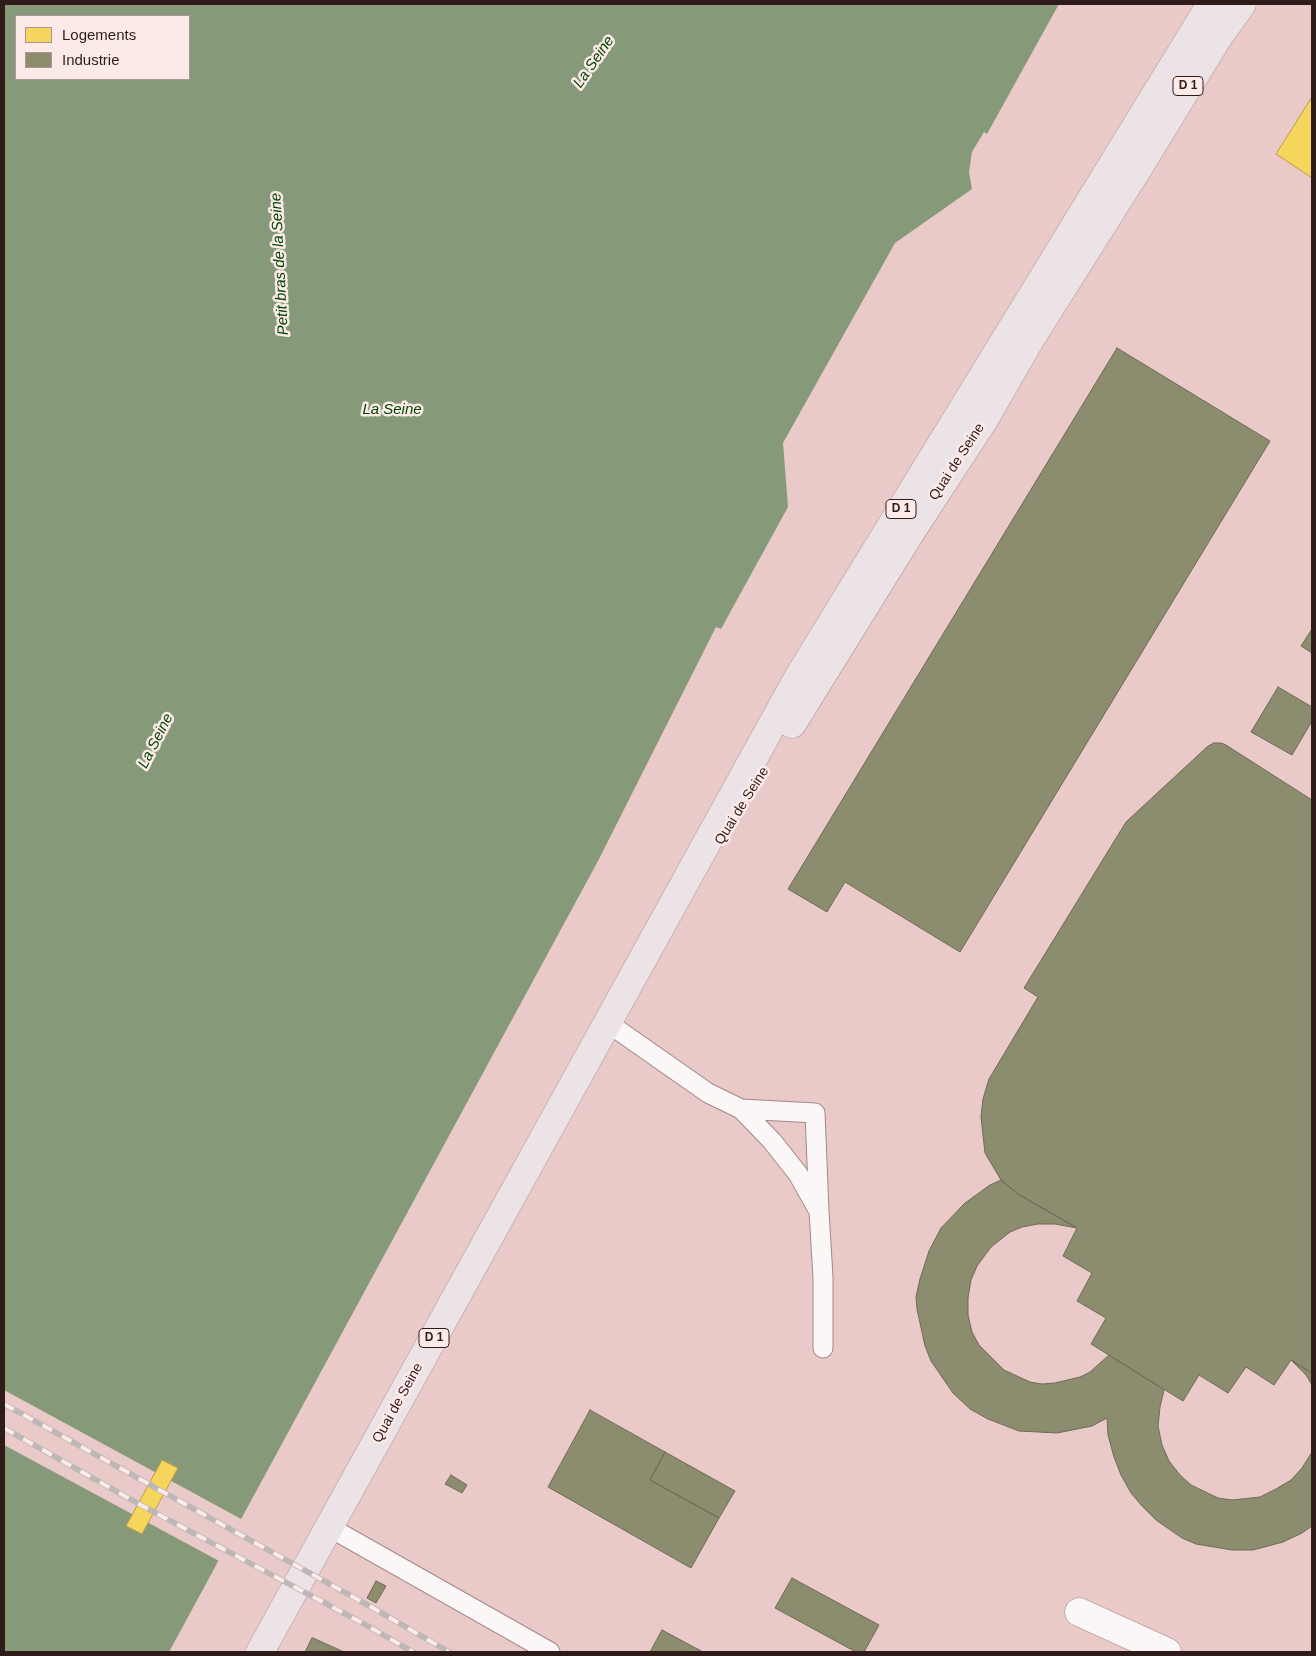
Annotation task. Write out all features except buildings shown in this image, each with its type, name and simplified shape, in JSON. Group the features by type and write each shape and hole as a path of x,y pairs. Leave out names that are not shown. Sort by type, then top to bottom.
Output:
{"main road":[{"name":"Quai de Seine","path":"260,1652 799,676 1211,4"},
{"name":"Quai de Seine","path":"608,1023 909,535 986,418 1031,338 1219,36 1242,4"}],"street":[{"path":"1079,1612 1167,1652"}],"lane":[{"path":"608,1023 708,1093 741,1109 772,1141 793,1168 818,1211"},
{"path":"741,1109 815,1114 818,1211 823,1277 823,1348"},
{"path":"329,1527 550,1652"}],"water":[{"name":"La Seine","path":"4,4 1059,4 987,134 984,132 972,152 969,172 972,189 895,243 783,443 788,507 721,629 716,627 598,861 169,1652 4,1652"}],"pier":[{"path":"4,1390 243,1520 221,1562 4,1445"}],"railway":[{"path":"4,1404 449,1652"},
{"path":"4,1428 137,1503 413,1652"}],"water label":[{"name":"Petit bras de la Seine","path":"280,264"}]}
